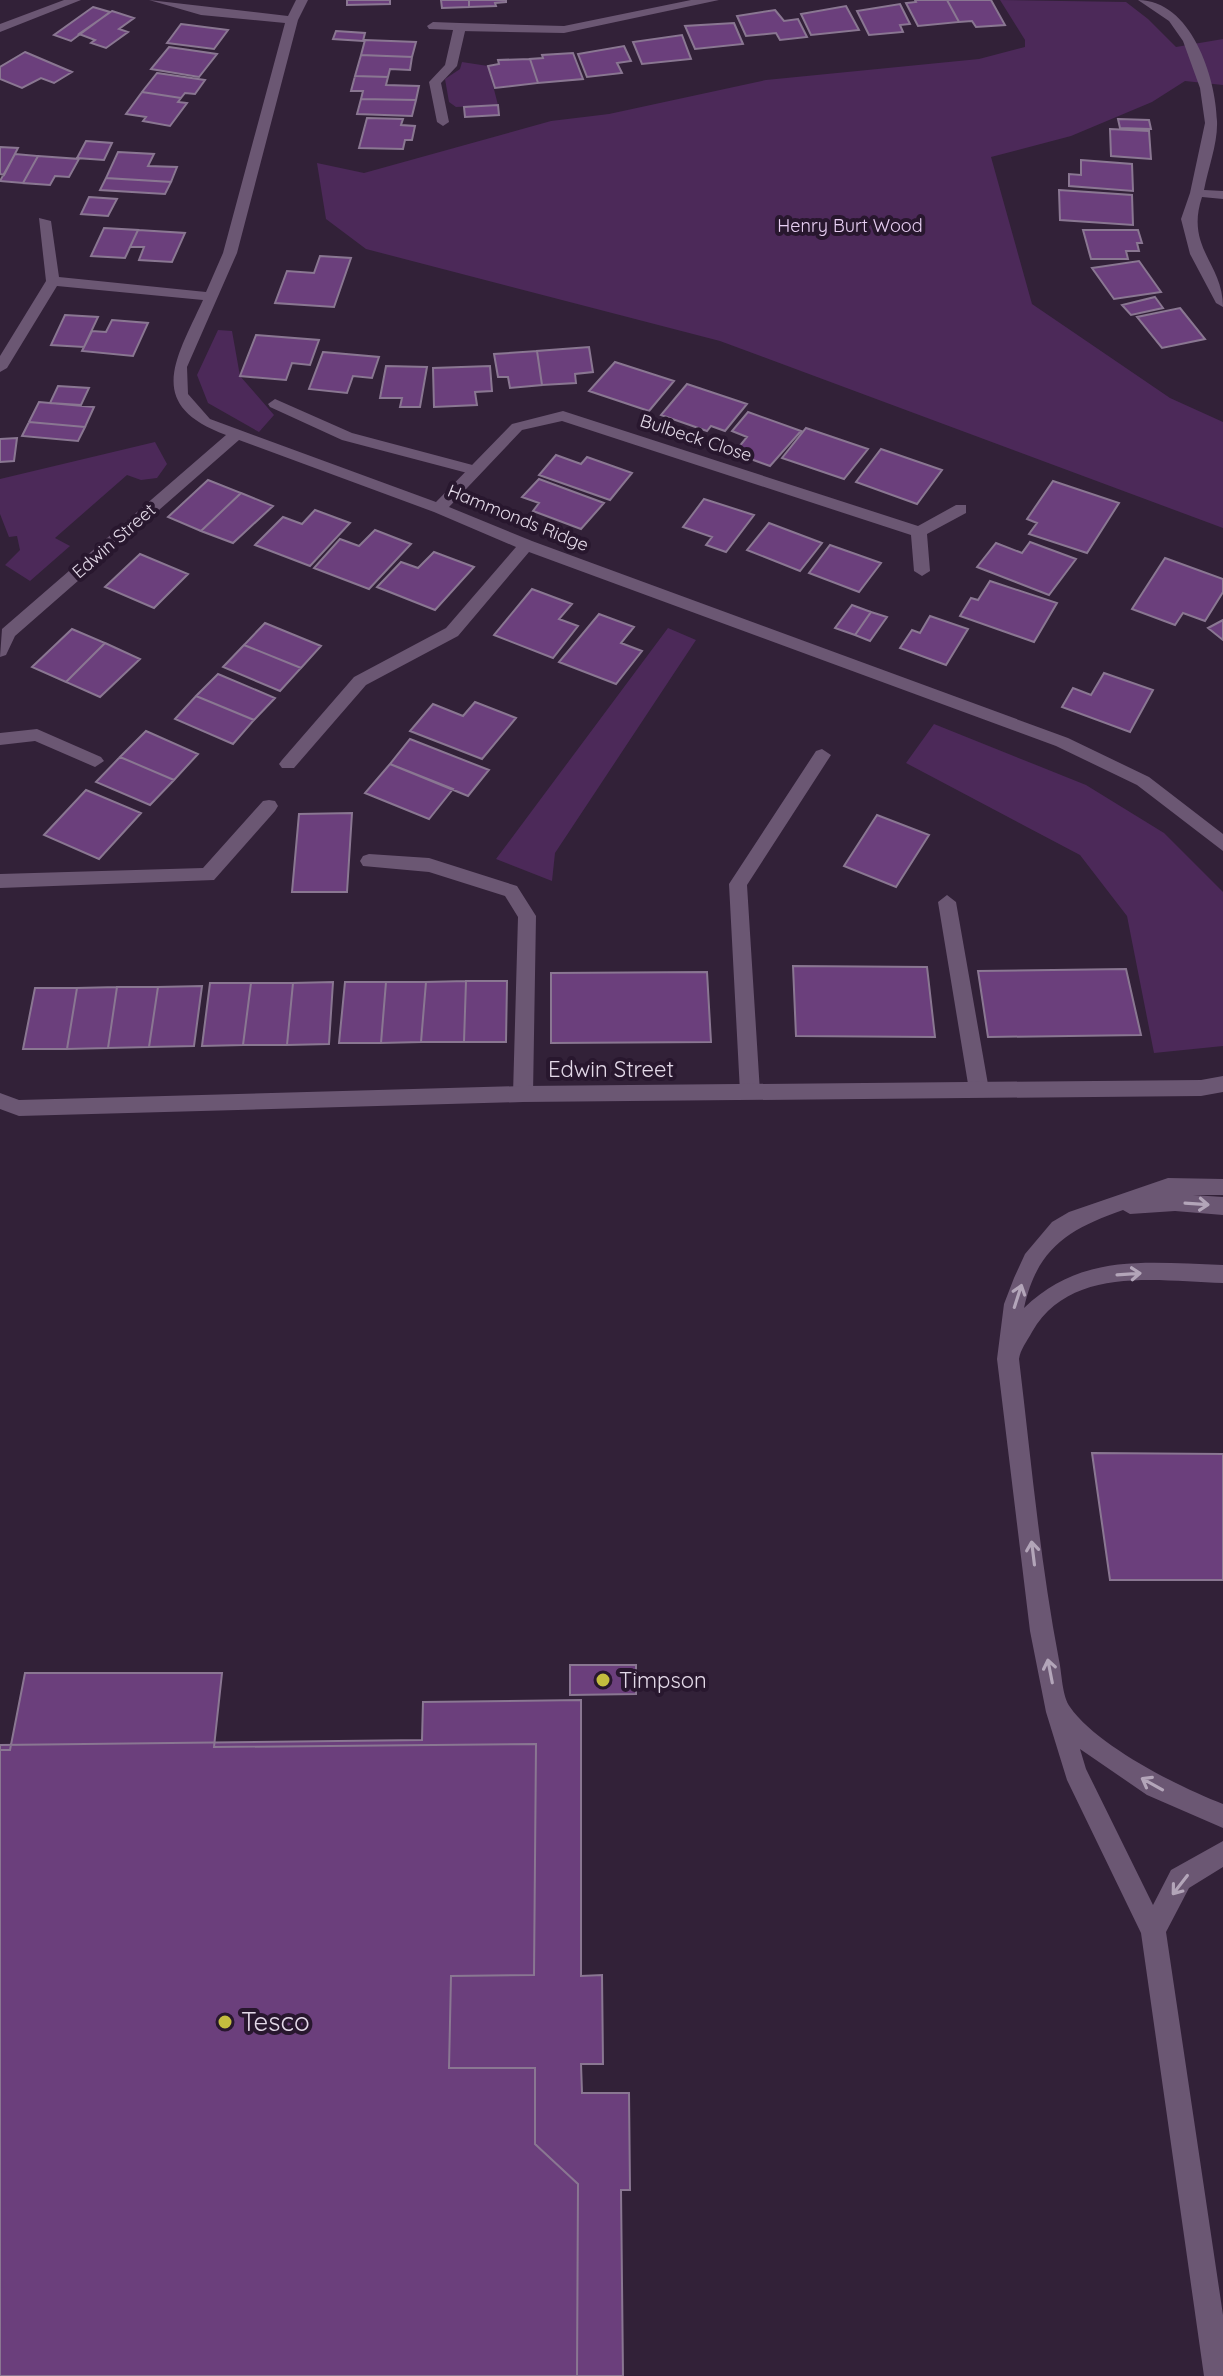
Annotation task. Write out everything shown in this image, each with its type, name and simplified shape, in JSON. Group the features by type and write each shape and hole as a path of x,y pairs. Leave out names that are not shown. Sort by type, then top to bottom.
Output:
{"street":[{"path":"0,28 75,0"},
{"path":"155,0 201,11 292,20"},
{"name":"Hammonds Ridge","path":"302,0 292,20 230,253 180,367 181,395 205,422 439,508 526,545 1062,742 1143,781 1221,840"},
{"path":"433,26 536,31 578,28 713,0"},
{"path":"1144,0 1173,18 1189,41 1206,88 1211,123 1197,193 1188,219 1197,254 1223,303"},
{"path":"443,122 435,82 451,66 460,27"},
{"path":"1197,193 1223,195"},
{"path":"0,368 53,281 44,221"},
{"path":"53,281 209,296"},
{"path":"275,404 305,422 361,442 475,470"},
{"name":"Bulbeck Close","path":"439,508 517,427 563,416 919,532"},
{"name":"Edwin Street","path":"0,651 8,633 235,435"},
{"path":"922,571 919,532 961,509"},
{"path":"288,764 360,681 452,632 526,545"},
{"path":"0,739 37,735 95,761"},
{"path":"750,1092 738,884 822,755"},
{"path":"0,881 208,875 269,806"},
{"path":"369,861 429,865 511,891 527,916 523,1094"},
{"path":"947,902 979,1090"},
{"name":"Edwin Street","path":"0,1101 19,1108 523,1094 1201,1088 1223,1084"},
{"path":"1218,2376 1153,1931 1075,1772 1058,1712 1042,1631 1008,1359 1014,1304 1032,1260 1059,1228 1076,1218 1168,1186 1223,1187"},
{"path":"1114,1206 1175,1202 1223,1206"},
{"path":"1008,1359 1034,1311 1045,1298 1070,1282 1083,1277 1145,1273 1223,1274"},
{"path":"1058,1712 1090,1744 1125,1769 1174,1796 1223,1816"},
{"path":"1153,1931 1180,1879 1223,1853"}],"green space":[{"name":"Henry Burt Wood","path":"1000,0 1126,2 1176,47 1223,39 1223,85 1185,81 1152,102 1071,136 991,157 1032,304 1170,398 1223,422 1223,528 720,341 366,249 326,219 317,163 364,173 551,121 609,114 766,80 979,59 1025,47 1025,40"},
{"path":"462,62 488,66 498,105 456,107 449,102 445,79 460,69"},
{"path":"218,330 232,331 240,376 274,415 259,432 208,403 197,375"},
{"path":"155,442 167,464 157,478 141,480 127,475 55,538 70,546 30,581 5,565 20,550 17,536 9,537 0,514 0,479"},
{"path":"668,628 696,640 555,853 552,881 496,859"},
{"path":"934,724 1086,785 1164,833 1223,892 1223,1046 1154,1053 1127,916 1080,855 906,763"}],"building":[{"path":"347,0 390,0 390,4 347,5"},
{"path":"441,0 469,0 469,7 442,8"},
{"path":"469,0 506,2 495,3 496,6 469,7"},
{"path":"947,0 959,22 918,26 906,3"},
{"path":"947,0 991,0 1005,25 976,27 972,21 959,22"},
{"path":"900,4 910,24 900,25 903,32 869,35 857,11"},
{"path":"846,6 859,30 811,35 801,14"},
{"path":"93,7 110,12 71,41 54,35"},
{"path":"775,10 784,21 798,19 807,37 780,40 776,33 746,36 737,16"},
{"path":"112,11 134,18 119,29 128,32 106,48 91,43 95,40 79,34"},
{"path":"734,23 743,44 695,49 685,26"},
{"path":"181,24 228,30 214,49 167,43"},
{"path":"336,31 365,33 363,41 333,39"},
{"path":"682,35 691,59 642,64 633,42"},
{"path":"365,40 416,42 412,57 361,55"},
{"path":"624,46 631,61 617,63 622,73 587,77 578,54"},
{"path":"169,47 217,54 199,77 151,69"},
{"path":"25,52 72,72 54,83 41,78 22,88 0,79 0,67"},
{"path":"573,53 583,79 538,83 530,59"},
{"path":"361,55 412,57 410,70 390,69 388,77 355,76"},
{"path":"530,59 538,83 495,88 488,66 499,64 498,60"},
{"path":"157,73 205,80 195,94 185,93 181,98 142,92"},
{"path":"355,76 388,77 386,85 419,86 416,100 361,99 363,91 351,91"},
{"path":"142,92 181,98 178,102 187,103 170,126 143,121 146,117 126,114"},
{"path":"361,99 416,100 412,116 357,114"},
{"path":"498,105 499,115 465,117 464,107"},
{"path":"367,118 403,119 401,125 415,126 412,140 405,140 403,149 359,148"},
{"path":"1118,119 1149,120 1151,129 1120,128"},
{"path":"1110,129 1149,131 1151,159 1111,156"},
{"path":"86,141 112,143 104,160 77,158"},
{"path":"0,147 18,148 4,175 0,174"},
{"path":"118,152 154,154 148,166 177,167 171,182 106,178"},
{"path":"15,154 38,156 23,183 0,181"},
{"path":"38,156 79,159 69,177 55,176 50,185 23,183"},
{"path":"1081,160 1132,164 1133,191 1069,186 1069,174 1081,175"},
{"path":"106,178 171,182 165,194 100,190"},
{"path":"1059,190 1132,195 1133,225 1060,220"},
{"path":"89,197 117,199 108,216 81,214"},
{"path":"104,228 138,230 125,258 91,256"},
{"path":"138,230 185,233 172,262 139,260 144,247 130,247"},
{"path":"1083,230 1138,230 1142,243 1137,243 1139,251 1126,251 1128,259 1091,259"},
{"path":"320,256 351,258 334,307 275,303 287,271 314,273"},
{"path":"1139,261 1161,292 1114,299 1092,268"},
{"path":"1155,297 1163,308 1131,315 1122,305"},
{"path":"1180,308 1205,339 1162,348 1137,317"},
{"path":"65,315 98,317 84,347 51,345"},
{"path":"112,320 148,323 133,356 82,351 92,331 106,332"},
{"path":"256,335 319,340 310,365 292,363 286,380 240,376"},
{"path":"589,347 593,372 575,374 576,383 542,385 537,351"},
{"path":"537,351 542,385 510,388 508,377 498,377 494,354"},
{"path":"323,352 379,357 372,378 353,376 347,393 309,389"},
{"path":"615,362 674,381 649,411 589,391"},
{"path":"386,366 427,367 420,407 400,407 402,398 380,398"},
{"path":"490,366 492,391 475,392 477,405 434,407 433,368"},
{"path":"687,384 747,404 725,431 711,426 707,431 661,415"},
{"path":"58,386 89,388 81,405 50,403"},
{"path":"39,402 94,407 85,427 29,422"},
{"path":"748,412 801,431 770,466 734,453 747,437 732,431"},
{"path":"29,422 85,427 78,441 22,436"},
{"path":"806,428 868,449 844,479 782,458"},
{"path":"17,438 14,461 0,462 0,439"},
{"path":"881,449 942,470 917,504 856,482"},
{"path":"556,455 581,464 587,457 632,473 610,500 539,475"},
{"path":"539,479 604,503 581,529 533,511 539,503 522,497"},
{"path":"208,480 241,493 201,531 168,517"},
{"path":"1053,481 1119,503 1087,553 1029,534 1037,523 1027,519"},
{"path":"241,493 273,506 233,543 201,531"},
{"path":"704,499 754,515 726,552 706,545 712,537 683,527"},
{"path":"315,510 350,523 310,566 255,545 283,517 302,524"},
{"path":"769,523 822,543 800,571 747,550"},
{"path":"375,530 411,544 369,589 314,568 340,539 359,546"},
{"path":"1030,542 1076,559 1049,595 977,567 996,543 1022,553"},
{"path":"830,545 881,563 859,592 809,573"},
{"path":"434,552 474,567 435,610 377,587 401,562 418,568"},
{"path":"140,554 188,574 154,608 105,587"},
{"path":"1165,558 1223,579 1223,592 1205,621 1183,613 1175,625 1132,609"},
{"path":"990,581 1057,603 1034,642 960,616 971,598 978,600"},
{"path":"532,589 572,604 559,619 578,626 553,658 494,635"},
{"path":"852,605 871,612 855,635 835,628"},
{"path":"871,612 887,617 870,641 855,635"},
{"path":"599,614 634,627 621,643 642,651 616,684 559,662"},
{"path":"930,616 968,629 946,665 900,648 912,630 920,633"},
{"path":"1223,620 1223,640 1208,628"},
{"path":"265,623 321,646 301,668 244,645"},
{"path":"72,629 105,643 66,682 32,667"},
{"path":"105,643 140,659 100,697 66,682"},
{"path":"244,645 301,668 280,691 223,667"},
{"path":"1104,673 1153,690 1130,732 1062,707 1073,688 1091,695"},
{"path":"218,674 275,698 254,720 196,696"},
{"path":"196,696 254,720 233,744 175,719"},
{"path":"475,702 516,718 482,759 410,731 433,704 463,716"},
{"path":"146,731 198,754 174,780 120,757"},
{"path":"410,739 489,770 468,796 390,764"},
{"path":"120,757 174,780 150,805 96,782"},
{"path":"390,764 453,789 429,819 365,793"},
{"path":"86,790 141,813 99,859 44,835"},
{"path":"352,813 347,892 292,892 299,814"},
{"path":"877,815 929,835 896,887 844,866"},
{"path":"793,966 927,967 935,1037 796,1036"},
{"path":"1126,969 1141,1035 988,1037 978,971"},
{"path":"707,972 711,1042 551,1043 551,973"},
{"path":"466,981 507,981 506,1042 464,1042"},
{"path":"466,981 464,1042 421,1042 426,982"},
{"path":"333,982 329,1044 287,1045 293,983"},
{"path":"345,982 386,982 381,1043 339,1043"},
{"path":"386,982 426,982 421,1042 381,1043"},
{"path":"210,983 251,983 243,1045 202,1046"},
{"path":"251,983 293,983 287,1045 243,1045"},
{"path":"202,986 194,1046 149,1047 158,987"},
{"path":"117,987 108,1048 67,1049 77,988"},
{"path":"117,987 158,987 149,1047 108,1048"},
{"path":"35,988 77,988 67,1049 23,1049"},
{"path":"1092,1453 1223,1454 1223,1580 1110,1580"},
{"name":"Timpson","path":"570,1665 636,1665 636,1694 570,1695"},
{"name":"Tesco","path":"25,1673 222,1673 214,1747 536,1744 534,1975 451,1976 449,2068 535,2068 535,2144 578,2184 577,2376 0,2376 0,1750 10,1750"},
{"name":"Tesco","path":"581,1700 581,1976 602,1975 603,2064 581,2064 582,2093 629,2093 630,2190 621,2190 623,2376 0,2376 0,1745 422,1740 423,1702"}],"place":[{"name":"Timpson","path":"603,1680"},
{"name":"Tesco","path":"225,2022"}]}
